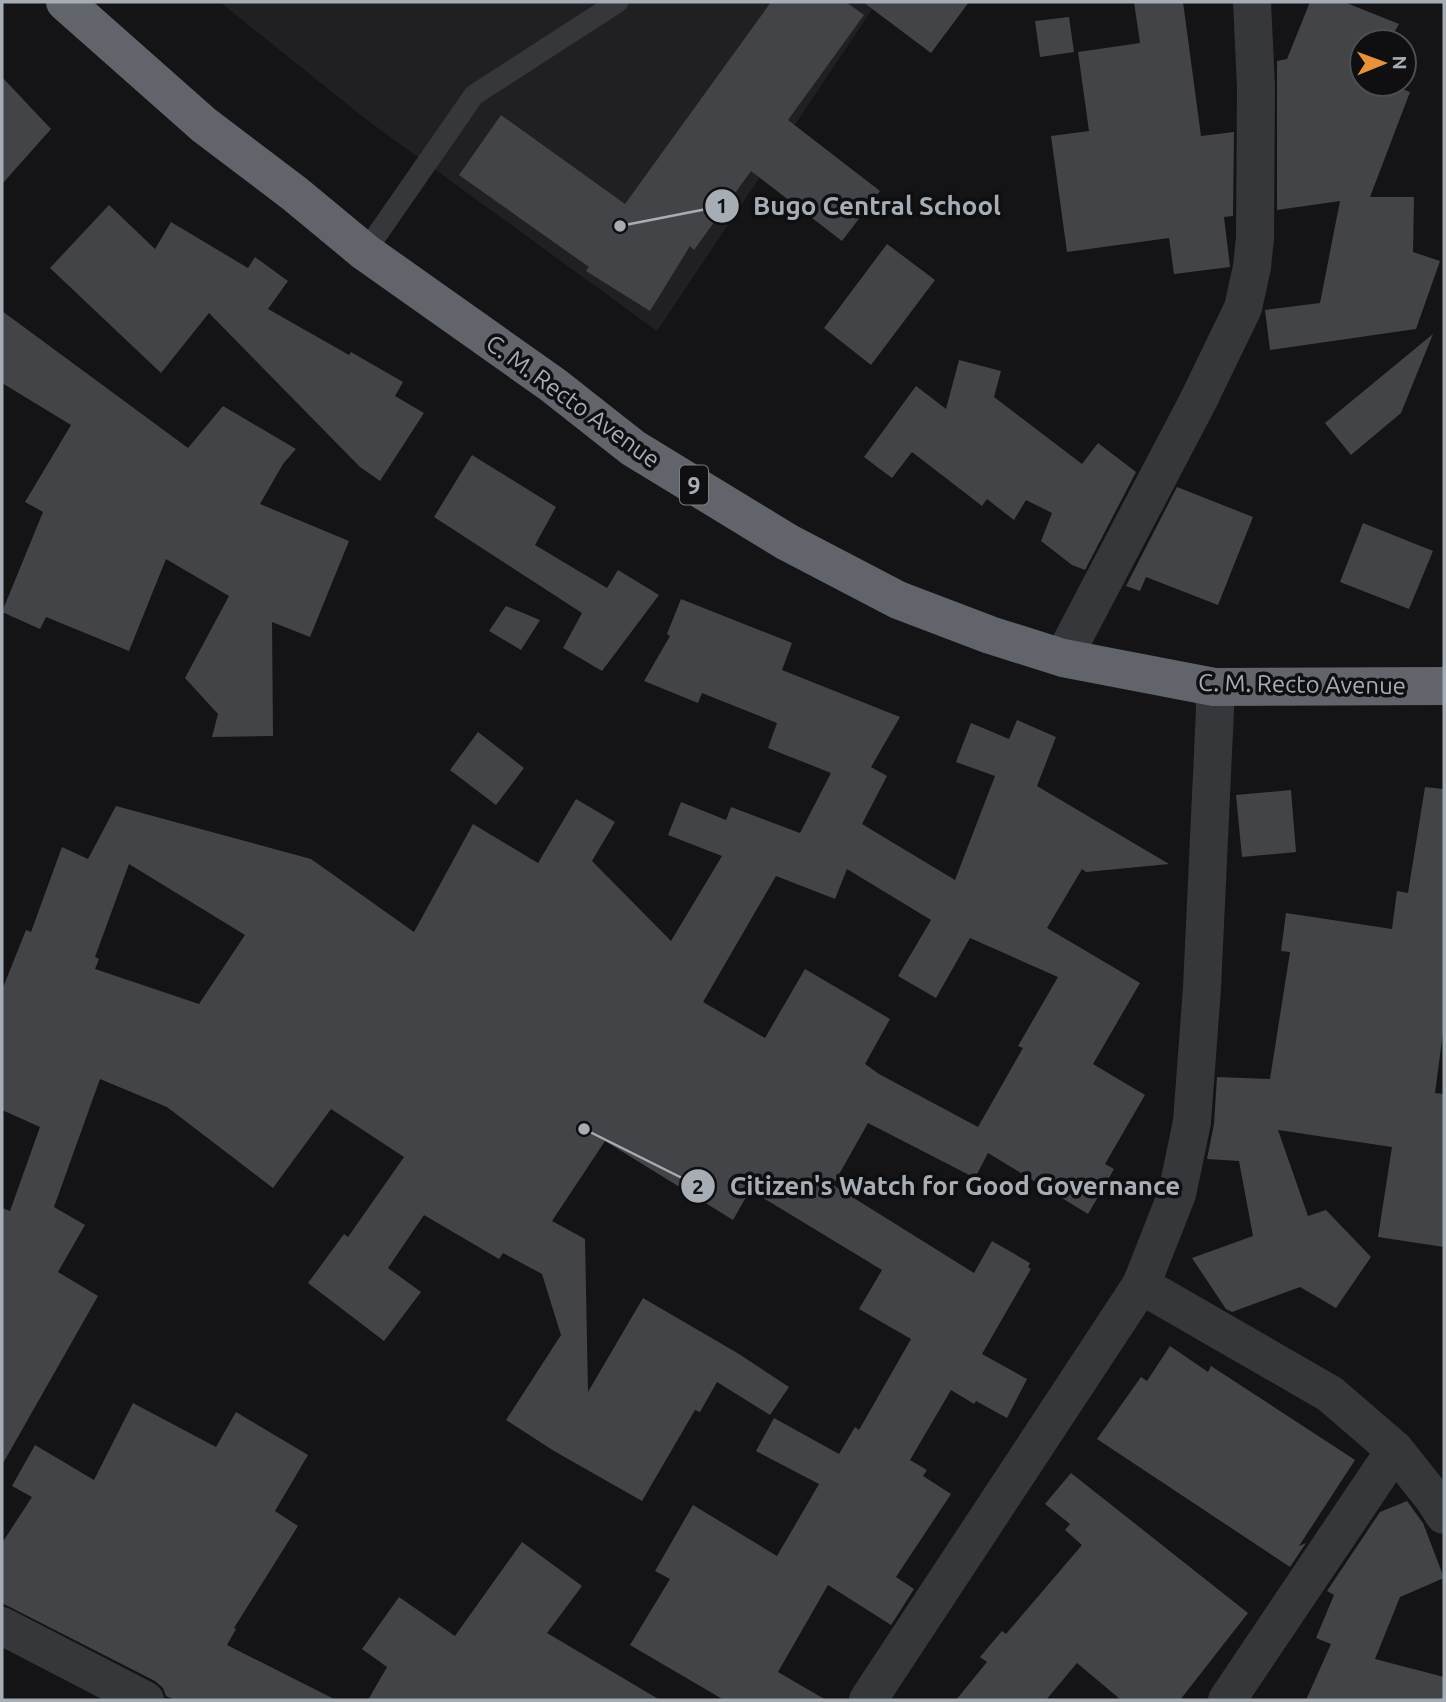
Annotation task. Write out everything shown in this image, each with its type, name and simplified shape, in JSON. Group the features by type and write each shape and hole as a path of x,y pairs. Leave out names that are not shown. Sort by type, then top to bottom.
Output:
{"highway":[{"name":"C. M. Recto Avenue","path":"65,2 204,125 366,252 553,385 633,448 787,542 898,600 990,635 1063,658 1214,687 1444,686"}],"street":[{"path":"1063,658 1197,403 1243,308 1255,238 1256,87 1252,2"},
{"path":"868,1700 1141,1285 1177,1194 1192,1122 1202,988 1214,687"},
{"path":"1141,1285 1330,1394 1395,1450 1444,1515"},
{"path":"1227,1700 1395,1450"},
{"path":"2,1626 145,1700"}],"lane":[{"path":"366,252 474,95 618,2"}],"shaded area":[{"path":"220,2 877,2 657,331 367,120"}],"building":[{"path":"771,2 846,2 864,15 788,120 880,191 842,241 751,171 694,250 690,246 650,311 586,271 589,267 459,175 501,115 625,204"},
{"path":"863,2 969,2 931,53"},
{"path":"1134,2 1183,2 1201,136 1234,132 1233,216 1224,217 1230,267 1174,274 1169,238 1067,252 1051,136 1089,131 1078,52 1140,43"},
{"path":"1310,2 1344,2 1399,24 1397,28 1348,28 1348,98 1408,98 1370,197 1414,197 1413,252 1440,261 1416,329 1270,350 1265,310 1320,303 1340,201 1277,210 1277,61 1287,59"},
{"path":"1069,17 1074,52 1040,57 1035,21"},
{"path":"2,77 51,129 2,184"},
{"path":"109,205 155,249 171,222 248,268 255,257 288,281 268,309 403,382 395,396 424,413 380,481 360,467 209,313 161,373 50,268"},
{"path":"887,244 935,280 871,365 824,328"},
{"path":"2,311 188,448 223,406 296,449 283,464 260,504 349,541 310,637 272,622 273,736 212,737 218,714 185,678 229,596 166,559 129,651 46,617 40,629 2,612 43,512 25,502 71,425 2,383"},
{"path":"1433,334 1401,413 1351,455 1325,423"},
{"path":"959,360 1001,371 994,397 1082,464 1098,443 1136,472 1085,570 1072,565 1041,541 1052,513 1026,500 1014,520 987,499 982,506 912,452 892,478 864,457 916,386 946,409"},
{"path":"472,455 556,507 535,545 607,588 618,570 659,595 602,671 563,648 582,613 434,517"},
{"path":"1177,487 1253,517 1218,605 1146,577 1140,591 1126,586"},
{"path":"1363,523 1433,551 1409,609 1340,582"},
{"path":"681,599 792,643 782,670 900,717 871,767 887,776 862,824 955,880 995,776 956,762 971,723 1009,739 1017,720 1056,737 1037,786 1169,864 1086,872 1082,869 1047,928 1140,983 1093,1064 1145,1095 1105,1164 1114,1169 1088,1214 988,1153 975,1178 868,1123 833,1185 974,1273 992,1241 1030,1263 1028,1267 1031,1269 982,1354 1027,1379 1007,1418 976,1401 974,1404 951,1390 910,1460 927,1470 923,1476 951,1494 896,1577 914,1589 891,1625 828,1585 778,1672 826,1700 724,1700 630,1645 670,1579 655,1571 693,1505 777,1556 819,1484 756,1451 774,1418 839,1454 855,1427 859,1430 911,1339 859,1309 882,1270 750,1190 733,1220 605,1141 552,1221 585,1239 588,1392 643,1298 739,1354 789,1387 770,1415 717,1382 700,1412 695,1410 642,1501 506,1420 561,1335 542,1274 503,1253 499,1259 424,1215 388,1268 421,1292 384,1341 308,1283 344,1234 348,1237 404,1157 331,1109 273,1188 167,1107 100,1079 54,1207 85,1225 58,1272 98,1296 2,1465 2,1208 10,1211 40,1127 2,1110 2,990 26,930 31,932 62,847 88,859 116,806 311,859 414,932 473,824 538,863 576,799 615,822 592,861 671,941 722,856 668,835 681,802 726,820 731,807 800,833 831,773 768,748 777,723 702,693 698,703 644,681 670,636 667,634","holes":["129,864 245,935 199,1004 95,969 99,959 95,957","847,869 931,920 898,976 936,998 970,938 1058,977 1018,1046 1023,1048 978,1127 865,1064 890,1019 805,969 765,1038 703,1002 776,876 835,899"]},
{"path":"506,606 540,620 521,650 489,631"},
{"path":"478,732 524,768 496,805 450,770"},
{"path":"1425,787 1444,789 1444,1025 1435,1093 1444,1094 1444,1247 1378,1237 1392,1147 1278,1130 1308,1216 1326,1210 1371,1257 1336,1308 1300,1287 1232,1312 1226,1309 1192,1258 1253,1236 1239,1161 1207,1159 1214,1124 1217,1077 1270,1079 1290,952 1281,951 1286,913 1392,929 1397,891 1408,893"},
{"path":"1291,790 1296,852 1242,857 1236,795"},
{"path":"1170,1346 1208,1372 1211,1366 1355,1460 1299,1546 1306,1543 1290,1567 1097,1439 1141,1377 1147,1381"},
{"path":"133,1403 216,1447 236,1412 308,1455 275,1511 298,1526 234,1628 236,1629 227,1645 336,1700 175,1700 166,1696 163,1688 155,1681 2,1603 2,1543 32,1497 12,1486 35,1445 94,1480"},
{"path":"1071,1473 1248,1613 1180,1700 1121,1700 1077,1663 1046,1700 956,1700 987,1662 980,1657 1002,1631 1006,1634 1082,1545 1065,1530 1070,1524 1045,1504"},
{"path":"1407,1501 1423,1523 1444,1578 1400,1597 1375,1659 1444,1677 1444,1700 1306,1700 1331,1644 1316,1638 1334,1595 1327,1591 1380,1512"},
{"path":"522,1542 582,1586 547,1633 660,1700 368,1700 387,1667 362,1649 399,1597 455,1636"}],"place":[{"name":"Bugo Central School","path":"620,226"},
{"name":"Citizen's Watch for Good Governance","path":"584,1129"}]}
